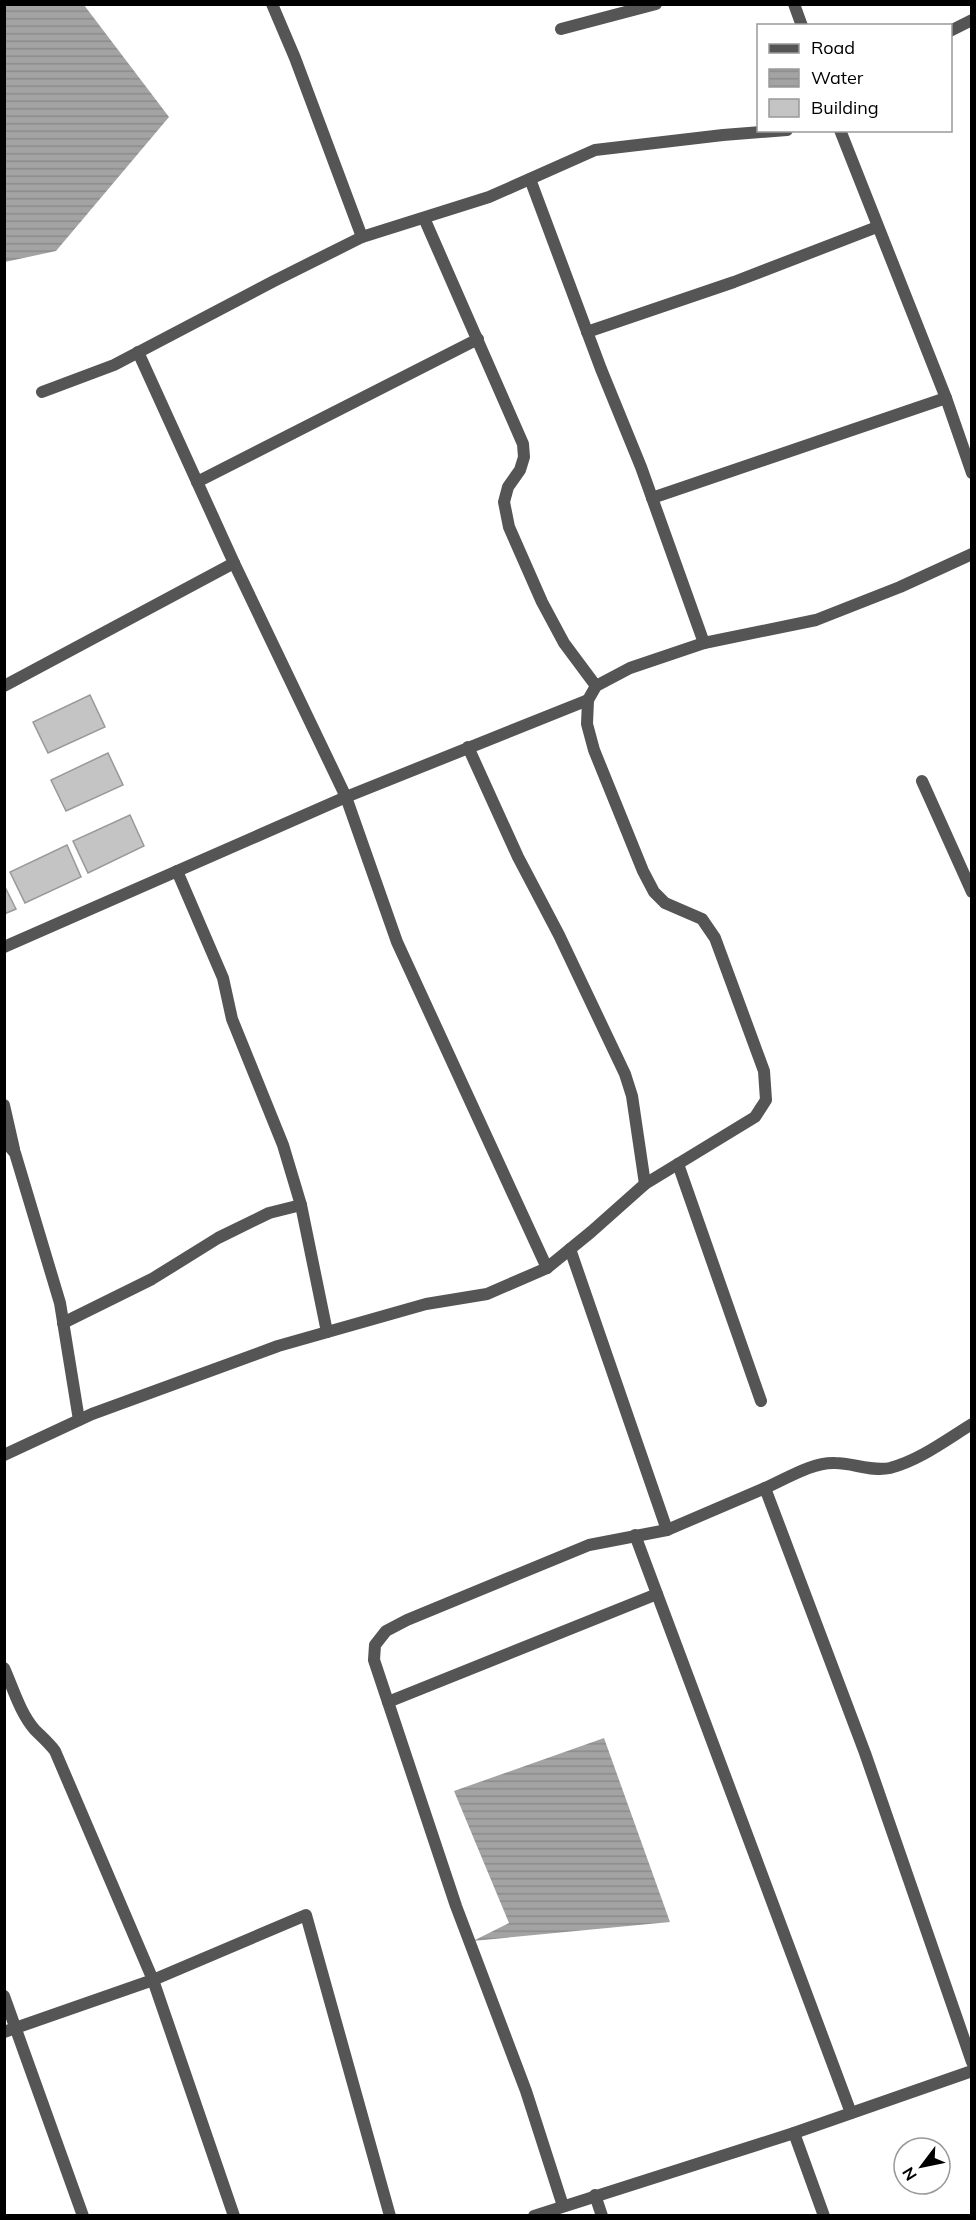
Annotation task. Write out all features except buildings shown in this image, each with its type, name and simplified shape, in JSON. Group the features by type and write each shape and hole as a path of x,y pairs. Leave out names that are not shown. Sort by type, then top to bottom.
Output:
{"street":[{"path":"272,4 295,58 362,237"},
{"path":"561,29 656,4"},
{"path":"794,4 801,24"},
{"path":"952,30 972,20"},
{"path":"42,392 114,365 274,280 362,237 489,197 595,150 761,132"},
{"path":"841,132 946,398 972,472"},
{"path":"530,179 652,498 704,642"},
{"path":"424,218 524,444 524,457 520,470 508,487 504,502 509,527 542,602 564,643 596,686"},
{"path":"587,332 734,282 877,227"},
{"path":"197,482 478,339"},
{"path":"138,352 346,798 397,942 547,1268"},
{"path":"652,498 946,398"},
{"path":"4,1455 79,1420 278,1346 426,1304 487,1294 547,1268 645,1184 755,1117 766,1100 764,1071 715,938 702,919 665,903 654,892 643,871 594,750 587,724 588,700 596,686 630,668 704,642 816,620 900,587 972,554"},
{"path":"4,686 234,562"},
{"path":"4,947 346,798 588,700"},
{"path":"468,747 518,857 559,934 625,1074 632,1096 645,1184"},
{"path":"922,781 972,892"},
{"path":"177,871 224,978 232,1019 284,1145 301,1205 327,1332"},
{"path":"4,1105 15,1153 60,1303 79,1420"},
{"path":"4,1140 15,1153"},
{"path":"678,1164 761,1401"},
{"path":"63,1323 152,1279 218,1238 269,1213 301,1205"},
{"path":"570,1249 667,1530"},
{"path":"563,2206 526,2091 456,1906 388,1702 375,1660 375,1645 386,1631 407,1620 589,1545 667,1530 818,1465 833,1462 867,1468 888,1468 916,1458 972,1424"},
{"path":"765,1488 865,1753 972,2062"},
{"path":"635,1535 851,2113"},
{"path":"388,1702 657,1594"},
{"path":"4,1668 25,1715 35,1730 55,1751 153,1980 234,2216"},
{"path":"10,2029 153,1980 306,1915 390,2216"},
{"path":"4,1996 10,2029 82,2216"},
{"path":"534,2216 794,2133 972,2071"},
{"path":"794,2133 824,2216"},
{"path":"595,2195 602,2216"}],"water":[{"path":"5,4 84,5 169,117 56,251 5,262"},
{"path":"604,1738 670,1922 473,1941 509,1923 454,1791"}]}
